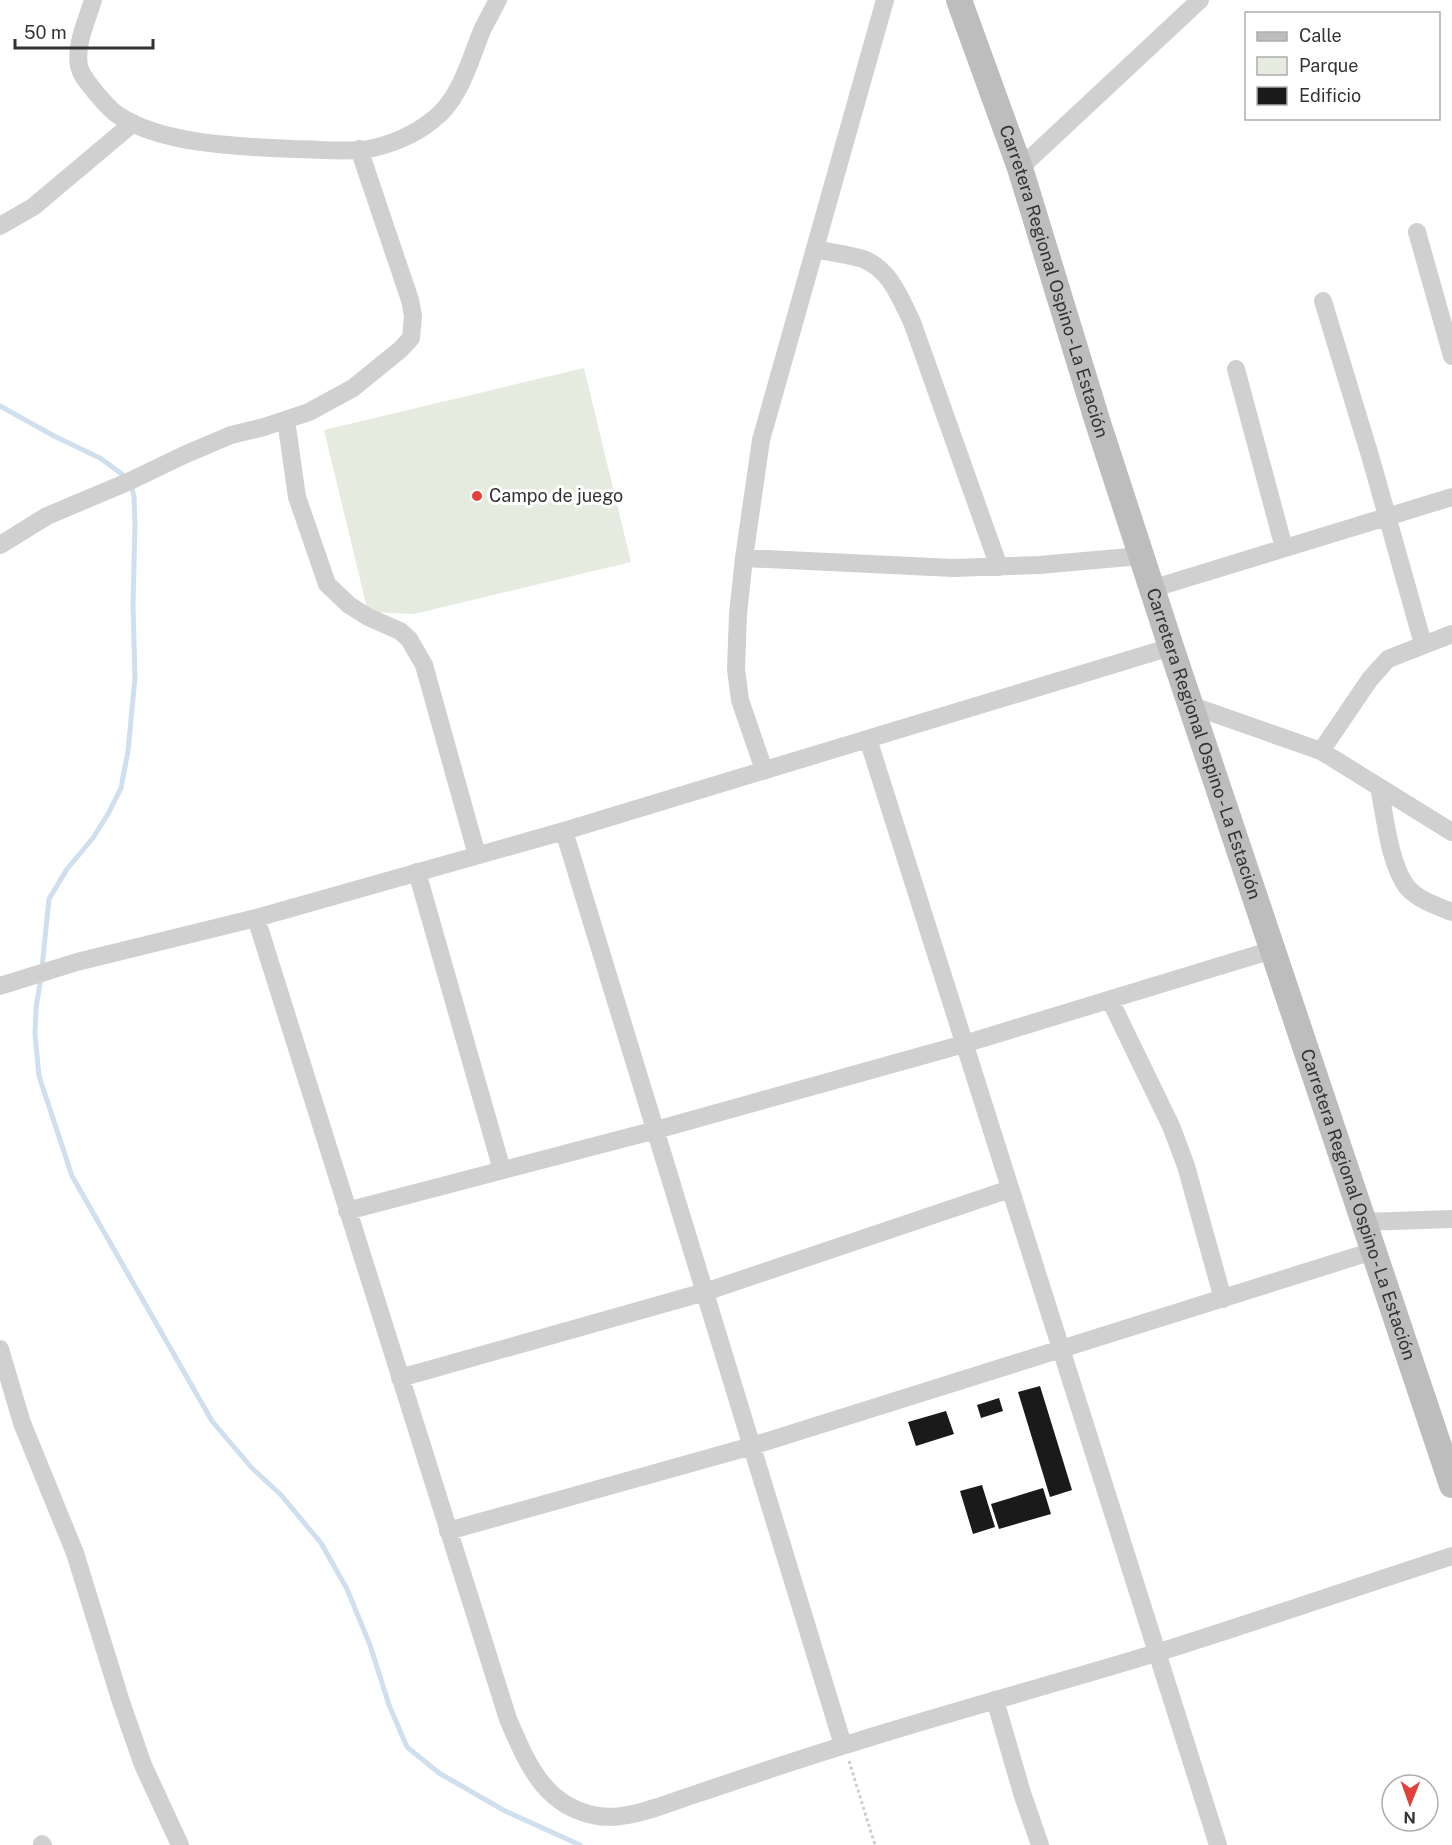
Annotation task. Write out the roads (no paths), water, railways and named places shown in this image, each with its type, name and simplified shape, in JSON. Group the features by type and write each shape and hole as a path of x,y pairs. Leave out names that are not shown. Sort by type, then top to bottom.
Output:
{"main road":[{"name":"Carretera Regional Ospino - La Estación","path":"959,0 1020,168 1171,648 1452,1485"}],"street":[{"path":"93,0 78,52 79,68 100,98 118,115 144,128 184,139 224,146 359,149 395,141 420,130 436,118 453,99 498,0"},
{"path":"764,770 740,700 736,669 738,614 752,492 761,440 885,0"},
{"path":"1020,168 1200,0"},
{"path":"0,226 33,207 133,123"},
{"path":"0,544 47,516 130,481 184,454 231,435 309,412 353,388 401,349 411,338 414,328 410,300 359,149"},
{"path":"1417,232 1452,356"},
{"path":"816,249 863,259 881,270 895,287 912,322 999,567"},
{"path":"1323,302 1424,644"},
{"path":"1236,369 1284,548"},
{"path":"286,420 297,497 327,584 349,605 368,617 400,631 409,639 424,665 477,855"},
{"path":"1152,589 1452,497"},
{"path":"744,558 953,568 1040,565 1141,556"},
{"path":"1321,751 1380,666 1400,653 1452,634"},
{"path":"0,986 77,962 256,918 564,831 1171,648"},
{"path":"1190,705 1321,751 1452,832"},
{"path":"868,740 1218,1845"},
{"path":"1379,787 1399,873 1408,888 1425,901 1452,912"},
{"path":"564,831 843,1745"},
{"path":"417,872 502,1170"},
{"path":"256,918 508,1719 522,1752 538,1780 559,1800 577,1810 600,1816 623,1816 843,1745 1157,1653 1452,1556"},
{"path":"347,1211 656,1130 964,1044 1272,950"},
{"path":"1110,1000 1171,1126 1186,1166 1222,1299"},
{"path":"400,1378 705,1292 1010,1189"},
{"path":"1364,1222 1452,1219"},
{"path":"448,1531 752,1446 1373,1251"},
{"path":"0,1348 22,1423 75,1553 121,1702 140,1754 180,1845"},
{"path":"995,1700 1040,1845"}],"waterway":[{"path":"0,406 100,458 126,477"},
{"path":"42,968 49,899 67,869 93,838 108,814 121,788 128,751 135,678 133,605 135,524 134,496 131,485"},
{"path":"41,977 35,1035 39,1076 72,1176 212,1421 251,1467 281,1495 321,1543 347,1589 370,1645 389,1705 407,1747 439,1773 505,1811 580,1845"}],"place":[{"name":"Campo de juego","path":"477,496"}]}
